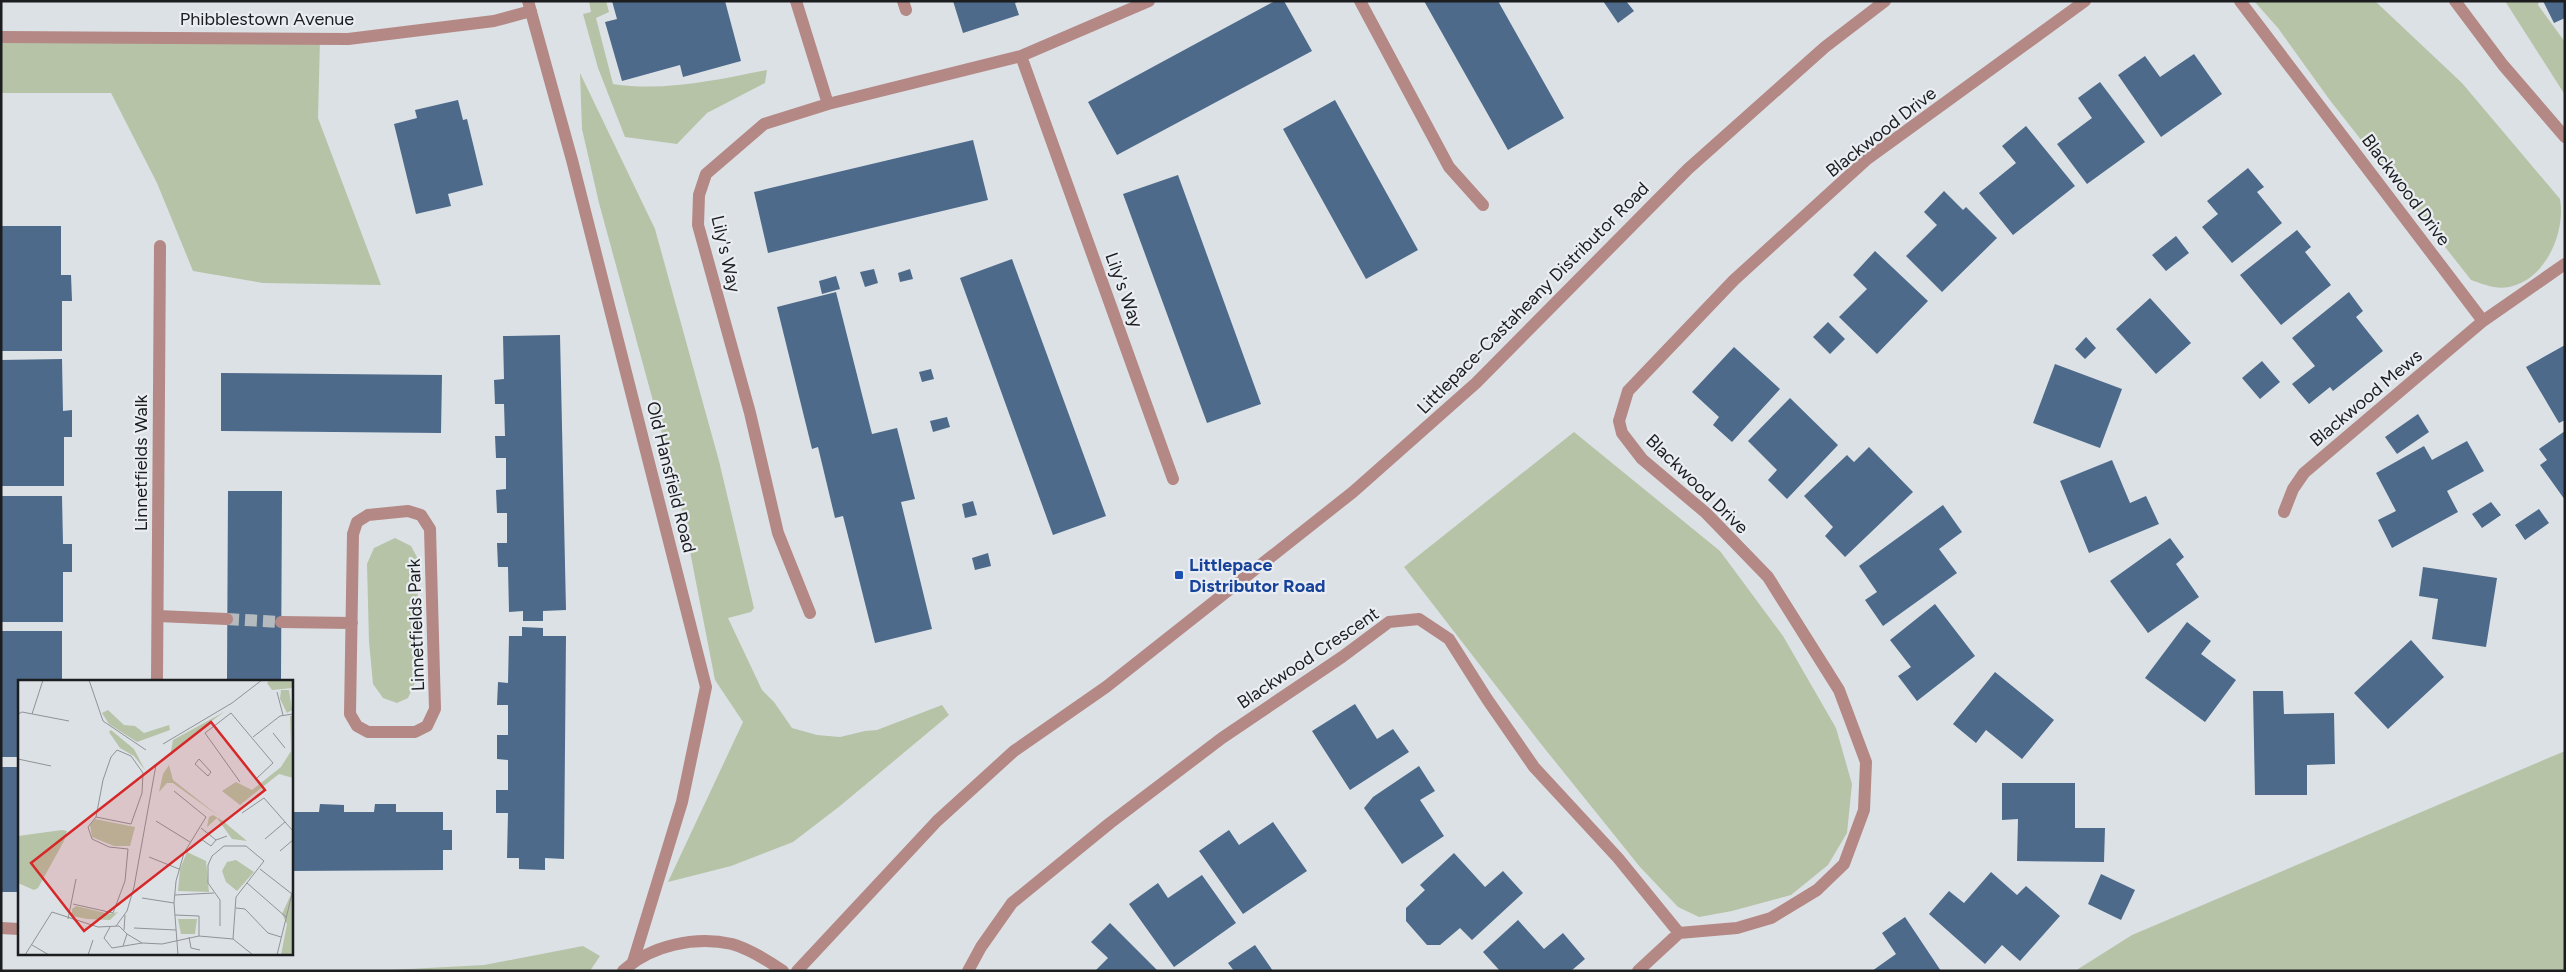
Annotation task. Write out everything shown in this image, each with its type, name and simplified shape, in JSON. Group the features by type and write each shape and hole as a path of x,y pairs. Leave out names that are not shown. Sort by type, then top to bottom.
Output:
{"street":[{"path":"796,1 828,104"},
{"name":"Lily's Way","path":"810,613 778,533 750,413 698,225 698,195 706,174 764,124 828,104 1021,56 1148,1"},
{"path":"1360,1 1449,167 1483,204"},
{"name":"Littlepace-Castaheany Distributor Road","path":"797,971 937,821 1007,758 1106,687 1353,492 1476,383 1688,169 1825,47 1885,1"},
{"name":"Blackwood Drive","path":"1679,933 1737,928 1771,918 1817,890 1844,864 1864,810 1866,762 1839,690 1768,577 1706,513 1642,459 1622,433 1619,421 1628,391 1734,280 1866,160 2002,63 2084,1"},
{"name":"Blackwood Drive","path":"2240,1 2484,321"},
{"path":"2455,1 2504,65 2565,137"},
{"name":"Phibblestown Avenue","path":"1,37 348,39 494,20 530,6"},
{"name":"Old Hansfield Road","path":"530,6 572,160 706,687 682,802 628,966"},
{"name":"Lily's Way","path":"1021,56 1173,479"},
{"name":"Linnetfields Walk","path":"157,680 160,246"},
{"path":"2484,321 2565,264"},
{"name":"Blackwood Mews","path":"2284,512 2293,489 2304,473 2484,321"},
{"name":"Linnetfields Park","path":"408,511 421,516 430,529 436,709 427,726 414,732 368,732 357,726 350,714 352,623 353,534 357,522 368,515 408,511"},
{"path":"158,616 227,619"},
{"name":"Blackwood Crescent","path":"968,971 981,947 1012,903 1117,818 1222,738 1342,657 1389,622 1420,619 1449,639 1487,699 1534,767 1618,858 1679,933"},
{"path":"281,622 352,623"},
{"path":"1,928 18,928"},
{"path":"1638,971 1679,933"},
{"path":"628,966 664,947 698,941 732,944 764,957 783,971"}],"green space":[{"path":"589,1 606,1 609,12 596,18 613,84 652,87 671,86 767,70 765,83 707,113 677,144 625,137 598,68 583,14 591,12"},
{"path":"2254,1 2375,1 2462,83 2560,199 2560,226 2556,240 2543,265 2522,283 2509,287 2494,287 2471,280 2329,99 2278,28"},
{"path":"2505,1 2539,1 2538,5 2565,42 2565,95"},
{"path":"1,39 320,40 318,118 381,285 263,283 193,271 157,183 111,93 1,93"},
{"path":"580,73 655,229 719,461 754,608 751,612 728,618 762,690 774,702 792,728 817,735 840,737 877,730 942,705 949,715 840,806 793,842 731,866 668,882 743,722 715,680 680,500 599,203 582,129"},
{"path":"1574,432 1720,551 1783,636 1836,728 1852,784 1847,833 1828,865 1791,895 1732,911 1699,917 1678,907 1640,867 1541,744 1404,567"},
{"path":"395,538 411,546 418,559 417,678 408,698 397,703 383,698 373,684 369,642 367,564 374,548"},
{"path":"2565,751 2565,971 2075,971 2132,935"},
{"path":"583,946 600,956 590,971 371,971 484,965"}],"building":[{"path":"612,1 725,1 741,61 683,77 680,65 622,81 605,22 617,19"},
{"path":"953,1 1020,1 1015,3 1019,15 963,33"},
{"path":"1275,1 1284,1 1312,51 1117,155 1088,102"},
{"path":"1424,1 1498,1 1564,118 1508,150"},
{"path":"1603,1 1626,1 1634,11 1618,23"},
{"path":"2543,1 2565,1 2565,18 2554,23"},
{"path":"2194,54 2222,94 2161,137 2118,75 2145,56 2160,77"},
{"path":"2100,82 2145,142 2087,184 2057,144 2092,118 2078,98"},
{"path":"458,100 463,120 467,119 483,185 448,194 451,206 416,214 394,124 417,118 415,110"},
{"path":"1335,100 1418,250 1366,279 1283,129"},
{"path":"2026,126 2075,186 2013,235 1979,193 2016,163 2002,146"},
{"path":"973,140 988,200 768,253 754,192"},
{"path":"2248,168 2264,187 2257,192 2282,223 2232,263 2202,227 2218,214 2207,201"},
{"path":"1178,175 1261,404 1207,423 1123,194"},
{"path":"1944,191 1963,210 1966,207 1997,238 1942,292 1906,256 1937,225 1924,212"},
{"path":"1,226 61,226 61,275 71,275 72,301 62,301 62,351 1,351"},
{"path":"2297,230 2311,247 2305,252 2331,285 2281,325 2240,275"},
{"path":"2176,236 2189,253 2166,271 2152,255"},
{"path":"1875,251 1928,301 1877,354 1839,317 1867,289 1853,275"},
{"path":"1012,259 1106,516 1053,535 960,278"},
{"path":"874,269 878,283 865,287 860,272"},
{"path":"910,269 913,279 900,282 898,273"},
{"path":"836,276 840,289 822,294 819,281"},
{"path":"836,292 872,434 897,428 915,499 901,502 932,629 875,643 843,516 835,518 818,447 812,449 777,307"},
{"path":"2349,292 2363,311 2356,317 2383,351 2333,391 2330,387 2309,404 2292,384 2315,366 2292,338"},
{"path":"2150,298 2191,343 2156,374 2116,329"},
{"path":"1828,322 1845,339 1830,354 1813,337"},
{"path":"560,335 566,610 543,611 543,621 523,621 523,611 509,612 508,567 498,567 497,543 507,543 507,513 497,513 496,490 506,489 506,458 496,458 495,436 505,436 504,404 495,404 494,380 504,379 503,336"},
{"path":"2086,337 2096,348 2085,359 2075,349"},
{"path":"2565,345 2565,420 2559,423 2526,367"},
{"path":"1734,347 1780,389 1732,442 1713,425 1719,417 1692,392"},
{"path":"62,359 63,411 72,410 72,437 64,437 64,486 1,486 1,360"},
{"path":"2262,361 2280,382 2260,399 2242,378"},
{"path":"2055,364 2122,389 2100,448 2033,423"},
{"path":"931,369 934,379 922,382 919,372"},
{"path":"221,373 442,375 441,433 221,431"},
{"path":"1790,398 1838,445 1787,499 1768,480 1777,470 1748,441"},
{"path":"2418,414 2429,432 2397,454 2385,437"},
{"path":"947,417 950,427 933,432 930,421"},
{"path":"2565,431 2565,500 2540,465 2547,460 2539,449"},
{"path":"2467,441 2484,471 2447,491 2458,512 2392,548 2378,520 2396,511 2376,473 2424,446 2432,460"},
{"path":"1869,447 1913,492 1845,557 1825,536 1833,527 1804,496 1847,455 1854,462"},
{"path":"2112,460 2130,503 2146,496 2159,524 2089,553 2060,481"},
{"path":"228,491 282,491 281,680 227,680"},
{"path":"1,496 62,496 63,544 72,544 72,572 63,572 63,622 1,622"},
{"path":"973,501 977,515 965,518 962,504"},
{"path":"2491,502 2501,515 2482,528 2472,514"},
{"path":"1943,505 1962,532 1939,549 1957,573 1883,626 1865,600 1877,592 1859,566"},
{"path":"2539,509 2549,523 2525,540 2515,525"},
{"path":"2170,538 2184,557 2176,564 2199,597 2148,633 2110,581"},
{"path":"988,553 991,566 975,570 972,558"},
{"path":"2423,567 2497,578 2486,647 2432,639 2438,599 2419,596"},
{"path":"1935,604 1975,656 1917,701 1898,676 1911,667 1890,640"},
{"path":"2187,622 2211,641 2201,654 2236,680 2205,722 2145,678"},
{"path":"522,627 543,628 543,636 566,636 564,859 545,858 545,870 519,869 519,858 507,858 508,813 496,813 496,790 508,790 508,760 497,759 497,735 508,735 508,705 497,705 498,682 508,683 509,636 522,636"},
{"path":"1,631 62,631 62,680 18,680 18,757 1,757"},
{"path":"2411,640 2444,677 2388,729 2354,693"},
{"path":"1995,672 2054,720 2022,759 1986,730 1976,743 1953,724"},
{"path":"2253,691 2283,691 2284,714 2334,713 2335,764 2307,765 2307,795 2255,795"},
{"path":"1355,704 1377,739 1393,729 1409,752 1350,790 1312,731"},
{"path":"1419,766 1435,791 1420,800 1444,836 1402,864 1364,808 1373,797"},
{"path":"1,767 18,767 18,892 1,892"},
{"path":"2002,783 2075,783 2075,828 2105,828 2104,862 2017,861 2018,819 2002,820"},
{"path":"320,804 344,805 344,812 374,812 375,804 396,804 396,812 443,812 443,830 452,830 452,850 443,850 443,870 292,871 292,812 319,812"},
{"path":"1273,822 1307,871 1243,914 1199,851 1229,830 1239,845"},
{"path":"1454,853 1485,887 1503,871 1523,893 1472,940 1460,928 1440,945 1427,945 1406,921 1406,908 1425,890 1420,885"},
{"path":"1991,872 2017,895 2026,886 2060,916 2020,961 2002,945 1985,964 1929,914 1949,891 1964,903"},
{"path":"2101,874 2135,890 2121,920 2088,904"},
{"path":"1202,875 1236,923 1174,967 1129,904 1158,883 1168,898"},
{"path":"1905,917 1941,971 1872,971 1896,954 1882,933"},
{"path":"1518,920 1544,949 1563,933 1585,959 1571,971 1500,971 1483,952"},
{"path":"1110,923 1158,971 1095,971 1108,958 1091,942"},
{"path":"1255,945 1273,971 1234,971 1228,963"}],"tunnel":[{"path":"227,619 281,622"}],"place":[{"name":"Littlepace Distributor Road","path":"1179,575"}]}
